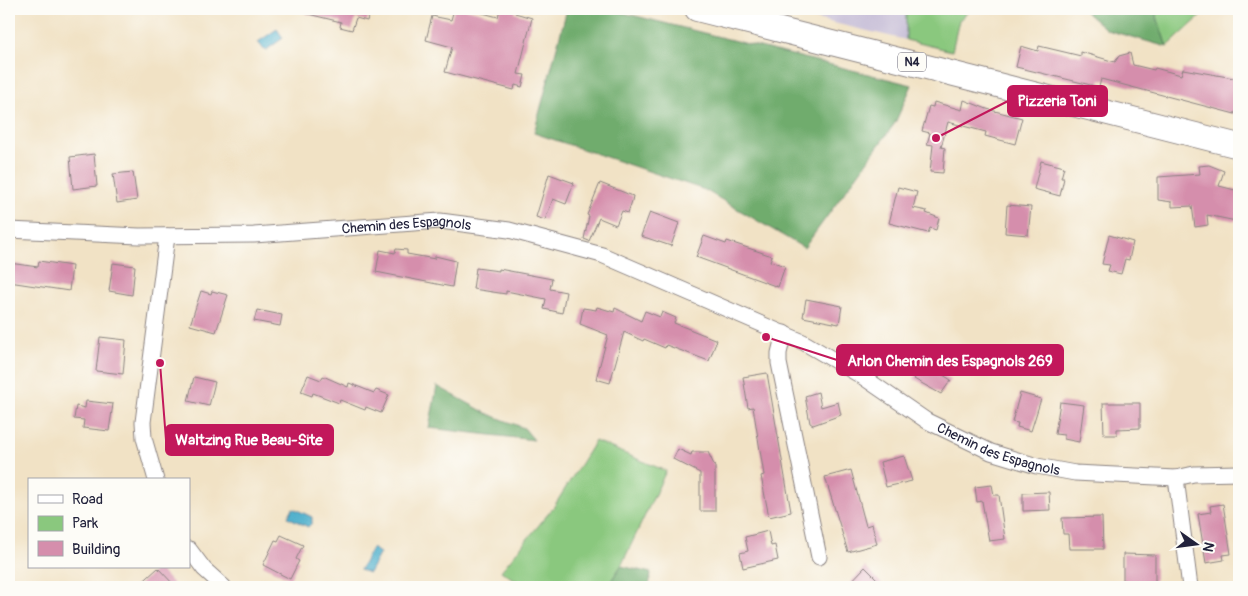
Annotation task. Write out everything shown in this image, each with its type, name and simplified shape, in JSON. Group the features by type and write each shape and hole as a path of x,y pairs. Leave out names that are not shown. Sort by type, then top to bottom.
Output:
{"main road":[{"name":"N4","path":"697,9 1239,146"}],"street":[{"name":"Chemin des Espagnols","path":"9,230 167,236 254,235 440,221 488,226 571,245 602,255 784,334 840,363 927,421 991,452 1037,466 1075,473 1176,478 1194,474 1239,473"},
{"path":"155,478 144,438 143,422 167,236"},
{"path":"784,334 779,353 779,363 819,557"},
{"path":"1176,478 1190,587"},
{"path":"190,550 204,569 224,587"}],"shaded area":[{"path":"775,9 906,9 906,40 808,17"}],"green space":[{"path":"567,9 608,9 912,85 895,123 804,248 705,190 534,133"},
{"path":"906,9 972,9 959,20 952,51 906,40"},
{"path":"1082,9 1154,9 1167,47 1107,30"},
{"path":"1154,9 1201,9 1203,14 1167,47"},
{"path":"437,386 486,413 524,428 534,440 429,428"},
{"path":"595,441 666,471 621,566 607,587 526,587 501,571 553,508"},
{"path":"621,566 651,573 649,587 607,587"}],"water":[{"path":"277,29 283,38 265,51 258,42"},
{"path":"293,508 312,517 312,523 308,527 288,517"},
{"path":"372,548 380,553 369,573 360,570"}],"building":[{"path":"305,9 370,9 367,21 356,18 352,30 340,27 341,22 304,13"},
{"path":"454,9 467,9 498,17 500,9 516,9 515,13 532,18 518,74 525,75 522,87 515,85 514,90 445,72 452,47 426,40 432,16 451,20"},
{"path":"1021,46 1038,51 1039,46 1081,56 1081,52 1115,62 1119,56 1130,53 1133,65 1154,70 1155,68 1181,75 1183,69 1239,79 1239,113 1235,112 1235,114 1101,79 1099,87 1016,67"},
{"path":"964,100 987,109 1022,118 1015,144 985,136 986,132 948,122 941,147 945,148 943,173 930,172 933,145 927,144 930,133 922,131 929,106 933,107 934,102 962,110"},
{"path":"94,154 97,186 73,189 70,157"},
{"path":"1041,161 1064,167 1061,178 1064,178 1060,196 1034,189"},
{"path":"1209,165 1224,171 1219,186 1239,191 1239,217 1237,216 1236,221 1207,215 1208,225 1195,227 1192,206 1172,207 1172,202 1158,200 1158,177 1200,174 1199,166"},
{"path":"133,172 137,200 117,203 113,174"},
{"path":"549,174 574,183 566,204 553,199 545,220 536,217"},
{"path":"600,183 633,196 628,213 622,211 616,225 599,218 589,241 584,239 589,216 587,215"},
{"path":"898,187 917,192 913,208 927,211 926,213 939,218 936,230 930,228 928,233 889,223"},
{"path":"1007,205 1031,207 1028,235 1005,233"},
{"path":"650,212 679,223 671,246 641,236"},
{"path":"1109,235 1133,242 1129,260 1125,259 1121,274 1108,271 1110,265 1102,264"},
{"path":"704,236 726,244 727,241 772,256 770,261 785,266 778,287 696,257"},
{"path":"396,249 407,250 407,254 435,259 435,256 456,261 452,287 376,272 380,250 395,253"},
{"path":"39,261 72,266 69,291 9,282 9,263 38,267"},
{"path":"113,263 135,266 132,295 109,291"},
{"path":"476,268 499,271 499,269 552,279 550,289 566,292 562,313 544,309 546,299 506,291 506,294 473,289"},
{"path":"201,291 211,294 212,291 228,295 216,332 190,325"},
{"path":"806,299 842,306 839,324 803,317"},
{"path":"597,307 614,312 615,308 641,321 645,311 660,317 662,312 676,318 674,323 717,340 709,361 666,345 665,348 644,339 643,341 624,332 610,383 596,379 608,335 580,324 583,308 596,310"},
{"path":"257,310 282,315 280,326 254,321"},
{"path":"100,337 126,340 123,374 96,371"},
{"path":"928,357 944,367 940,373 951,380 941,394 914,379"},
{"path":"767,373 791,512 769,517 761,476 764,475 753,407 748,408 743,377"},
{"path":"308,375 321,380 323,376 348,387 349,383 374,393 376,390 389,395 381,413 366,407 365,410 340,400 339,403 313,393 312,396 301,392"},
{"path":"194,377 215,382 209,406 188,401"},
{"path":"818,392 821,407 838,402 841,415 813,425 810,423 805,396"},
{"path":"1020,393 1041,399 1031,431 1017,427 1018,423 1012,422"},
{"path":"86,401 113,404 109,431 83,428 84,420 74,419 76,406 85,408"},
{"path":"1060,402 1084,405 1079,442 1064,439 1064,435 1055,434"},
{"path":"1103,403 1140,403 1140,428 1117,429 1117,435 1104,435"},
{"path":"678,449 691,455 692,452 708,452 715,467 715,511 700,511 700,473 673,459"},
{"path":"904,456 912,481 886,487 880,462"},
{"path":"851,470 866,526 872,524 877,544 848,552 825,477"},
{"path":"992,485 994,495 999,495 1005,539 989,541 982,501 977,502 975,487"},
{"path":"1049,492 1050,510 1023,511 1023,493"},
{"path":"1223,504 1231,554 1223,555 1224,560 1206,563 1198,514 1211,512 1210,506"},
{"path":"1102,517 1103,549 1069,549 1068,534 1063,534 1062,518"},
{"path":"768,531 771,546 775,545 778,560 743,568 740,553 748,551 745,537"},
{"path":"281,535 303,545 296,559 299,561 290,579 263,565 275,540 278,541"},
{"path":"1123,554 1155,555 1155,583 1123,582"},
{"path":"865,567 885,587 846,587"},
{"path":"158,568 176,587 137,587"}],"place":[{"name":"Pizzeria Toni","path":"936,138"},
{"name":"Arlon Chemin des Espagnols 269","path":"766,337"},
{"name":"Waltzing Rue Beau-Site","path":"160,363"}]}
